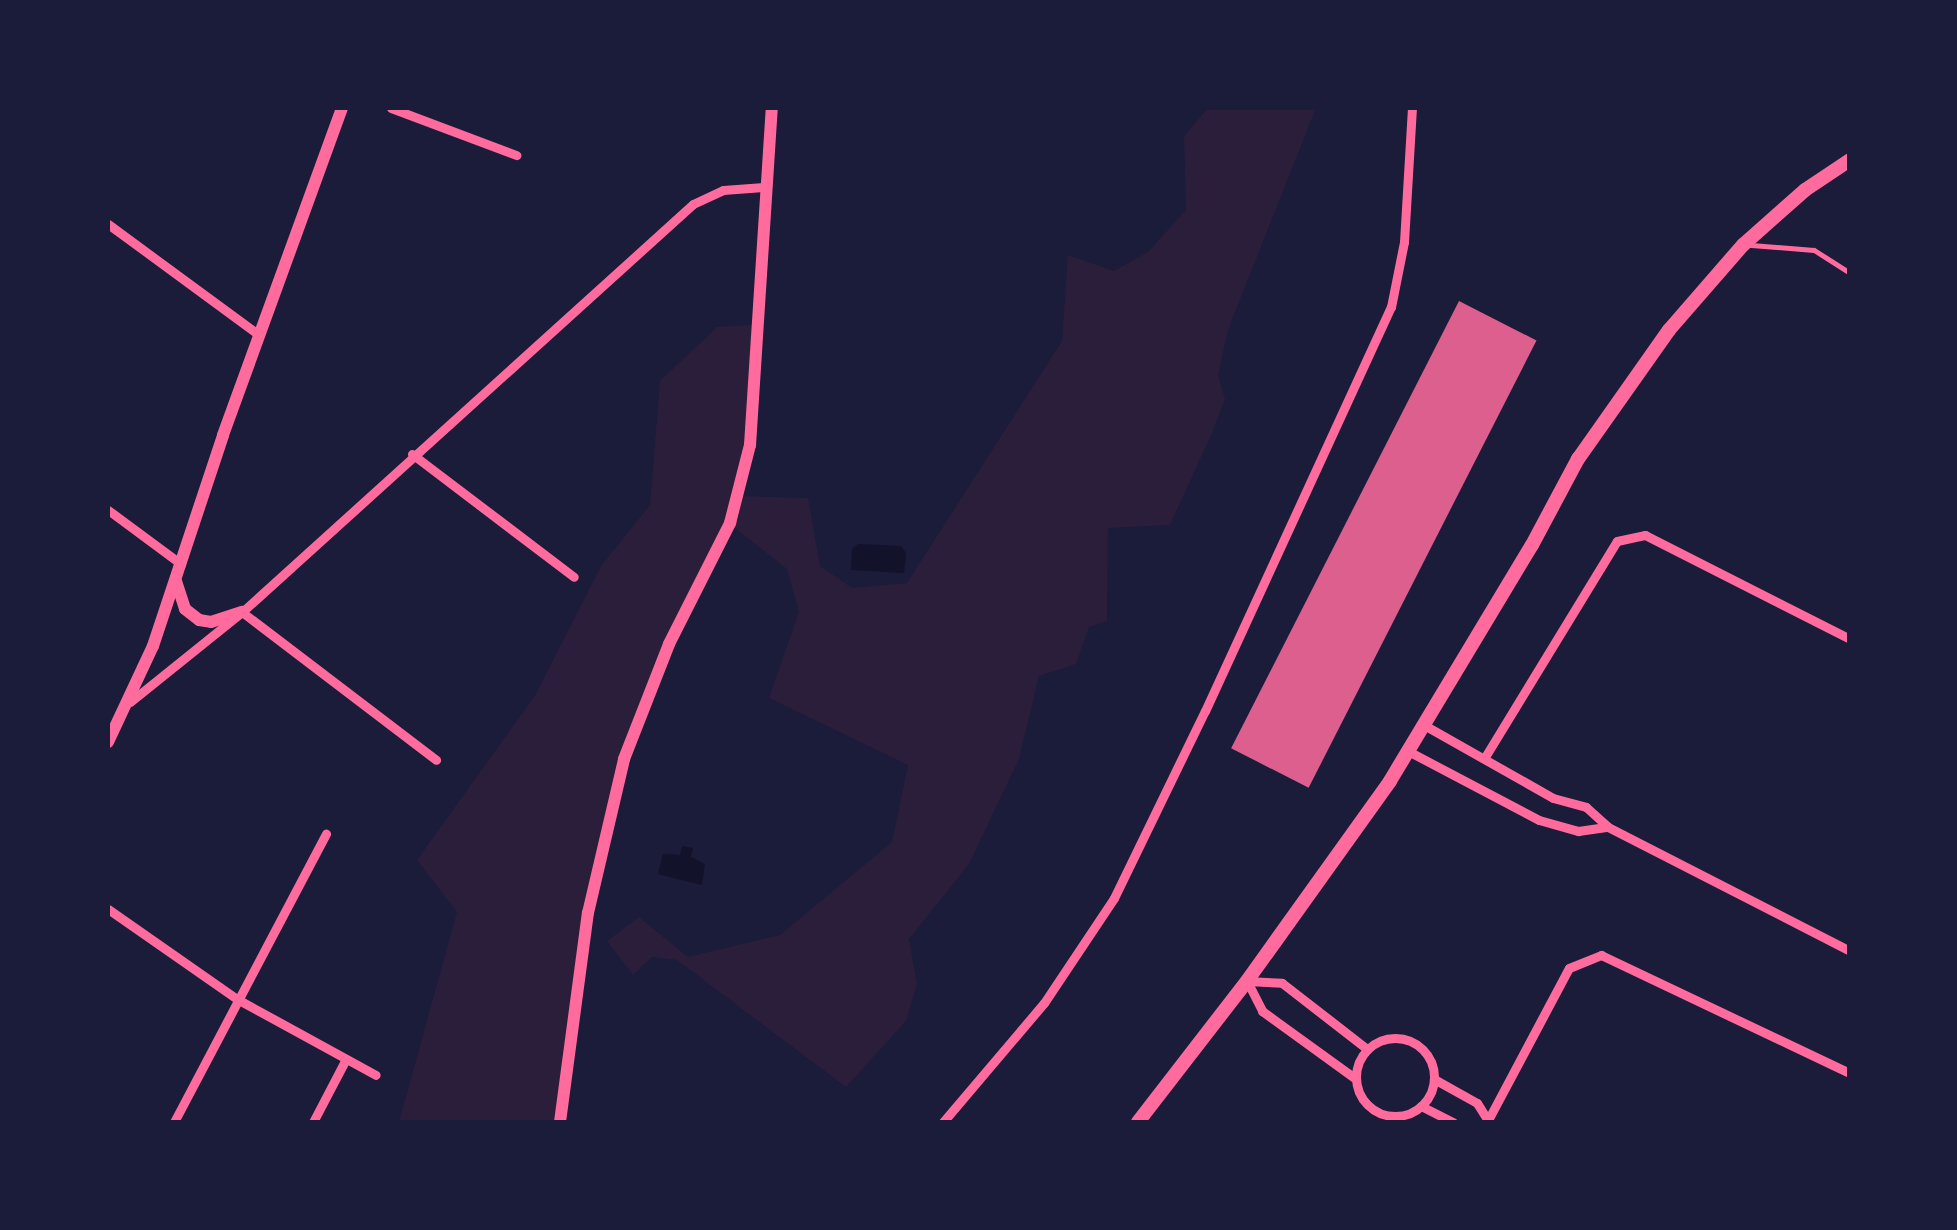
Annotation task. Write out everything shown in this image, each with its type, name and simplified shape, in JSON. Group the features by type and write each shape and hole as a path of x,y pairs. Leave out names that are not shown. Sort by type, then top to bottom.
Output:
{"main road":[{"path":"108,742 130,702 341,108"},
{"path":"560,1122 588,912 624,759 668,644 730,523 747,460 755,402 772,108"},
{"path":"1138,1122 1247,980 1408,751 1578,459 1669,330 1742,244 1805,190 1850,160"},
{"path":"178,571 184,609 199,620 212,622 242,612"}],"street":[{"path":"391,108 516,155"},
{"path":"943,1122 1044,1002 1114,898 1243,630 1391,307 1404,242 1412,108"},
{"path":"130,702 242,612 692,204 724,190 765,187"},
{"path":"108,224 259,335"},
{"path":"412,454 574,576"},
{"path":"108,510 178,571"},
{"path":"1485,757 1618,541 1645,535 1850,639"},
{"path":"242,612 436,760"},
{"path":"1424,725 1553,798 1586,806 1608,827 1850,951"},
{"path":"1408,751 1539,820 1578,831 1608,827"},
{"path":"174,1122 326,834"},
{"path":"108,910 237,998 376,1075"},
{"path":"1487,1122 1568,968 1601,954 1850,1073"},
{"path":"1247,980 1282,983 1367,1048"},
{"path":"1247,980 1262,1010 1356,1078 1363,1099 1380,1112 1401,1115 1421,1106 1434,1079 1432,1066 1417,1044 1391,1038 1367,1048 1356,1078"},
{"path":"313,1122 346,1059"},
{"path":"1434,1079 1477,1102 1487,1122"},
{"path":"1421,1106 1453,1122"}],"lane":[{"path":"1742,244 1814,250 1850,272"}],"shaded area":[{"path":"1208,108 1316,108 1228,330 1218,375 1225,399 1212,433 1170,525 1108,528 1107,621 1089,627 1076,664 1039,676 1019,759 969,864 909,939 917,984 906,1021 846,1087 677,960 652,957 633,975 607,941 639,917 688,957 780,935 892,842 908,765 769,698 799,612 787,569 730,524 669,644 607,818 560,1122 399,1122 457,912 417,860 536,694 601,566 650,505 660,381 717,327 759,324 738,496 808,498 820,566 852,588 907,583 1062,341 1068,255 1114,271 1148,252 1186,210 1184,136"},
{"path":"858,544 901,546 906,553 904,573 851,570 852,549"},
{"path":"682,846 693,848 691,857 705,864 702,885 658,874 663,854 680,855"}],"building":[{"path":"1459,301 1537,340 1309,788 1231,748"}]}
